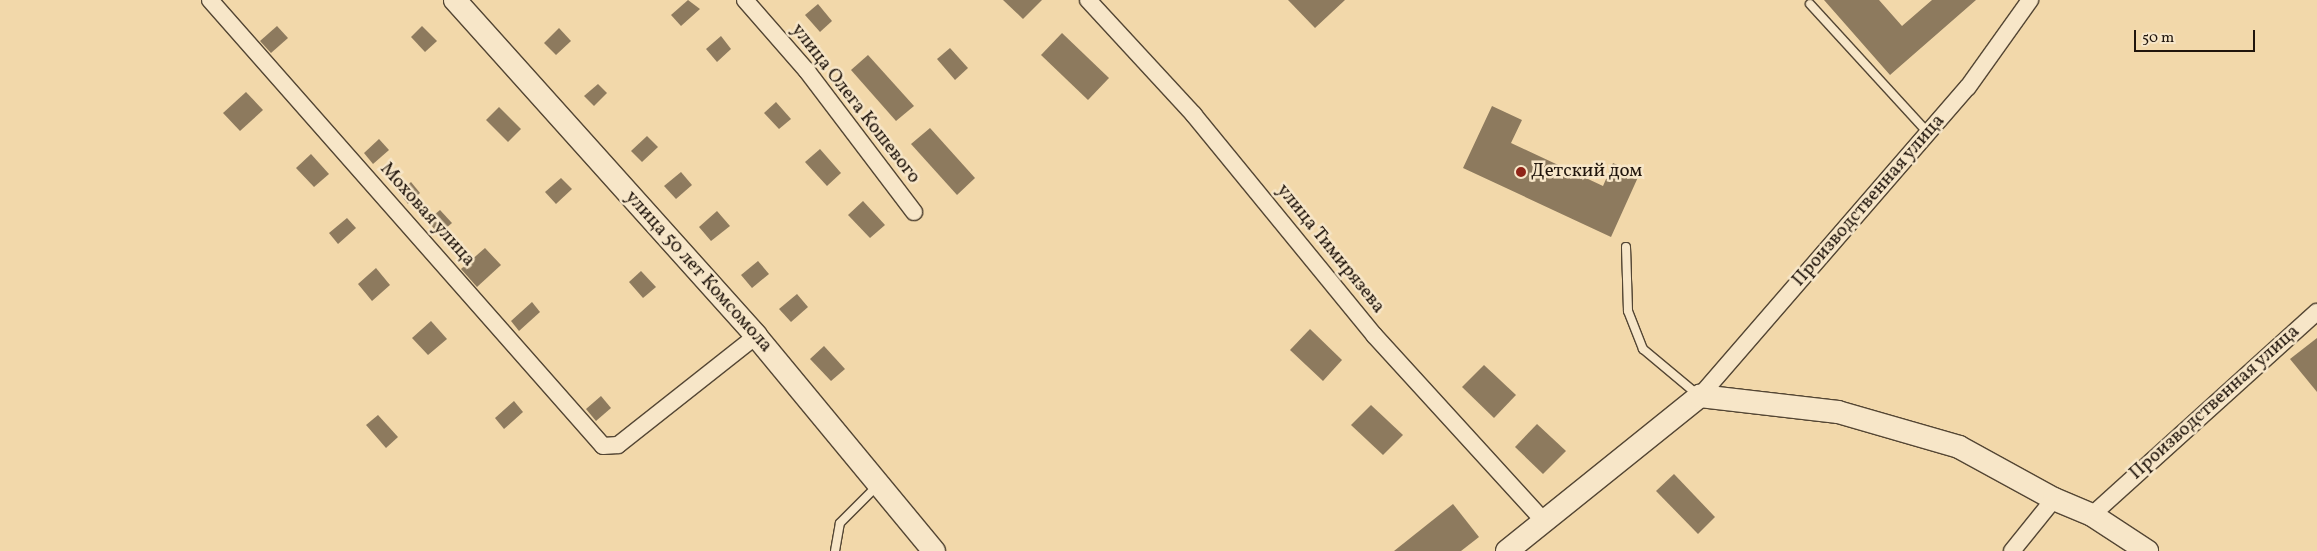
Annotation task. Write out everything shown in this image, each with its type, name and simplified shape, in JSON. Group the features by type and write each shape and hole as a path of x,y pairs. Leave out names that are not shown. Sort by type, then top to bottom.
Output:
{"street":[{"name":"Моховая улица","path":"210,0 603,446 618,446 756,336"},
{"name":"улица 50 лет Комсомола","path":"455,0 756,336 934,551"},
{"name":"улица Олега Кошевого","path":"745,0 807,71 914,212"},
{"name":"улица Тимирязева","path":"1088,0 1194,115 1374,335 1544,521"},
{"name":"Производственная улица","path":"1507,551 1700,396 1968,87 2030,0"},
{"name":"Производственная улица","path":"2092,515 2317,312"},
{"path":"1700,396 1838,412 1959,447 2054,499 2092,515 2147,551"},
{"path":"2012,551 2054,499"}],"lane":[{"path":"1810,4 1928,134"},
{"path":"1626,247 1628,311 1643,349 1700,396"},
{"path":"835,551 840,523 878,484"}],"building":[{"path":"688,0 700,9 681,26 671,15"},
{"path":"1003,0 1042,0 1023,19"},
{"path":"1288,0 1345,0 1315,28"},
{"path":"1824,0 1879,0 1902,26 1932,0 1976,0 1890,75"},
{"path":"818,4 832,21 820,32 805,15"},
{"path":"277,26 288,38 271,53 260,41"},
{"path":"422,26 437,41 425,52 411,37"},
{"path":"559,28 571,41 556,55 544,43"},
{"path":"1062,33 1109,78 1088,100 1041,55"},
{"path":"721,36 731,49 717,62 706,49"},
{"path":"950,48 968,68 955,80 937,59"},
{"path":"868,55 914,106 896,121 851,70"},
{"path":"598,84 607,93 594,106 584,96"},
{"path":"246,92 263,110 240,131 223,113"},
{"path":"776,102 791,119 779,129 764,113"},
{"name":"Детский дом","path":"1492,106 1522,120 1511,143 1603,186 1613,163 1639,175 1611,237 1463,168"},
{"path":"499,107 521,129 508,142 486,120"},
{"path":"930,128 975,178 957,195 911,144"},
{"path":"647,136 658,147 642,162 631,151"},
{"path":"379,139 389,150 373,164 364,153"},
{"path":"820,149 841,173 827,186 805,162"},
{"path":"311,154 329,174 314,187 296,168"},
{"path":"681,172 692,185 676,199 664,186"},
{"path":"561,178 572,189 556,204 545,192"},
{"path":"411,182 420,193 408,204 399,193"},
{"path":"863,201 885,225 870,238 848,215"},
{"path":"440,210 452,223 439,234 427,221"},
{"path":"717,211 730,226 711,241 699,227"},
{"path":"347,218 356,228 338,244 329,233"},
{"path":"485,248 501,265 477,287 461,269"},
{"path":"758,261 769,274 752,288 741,275"},
{"path":"376,268 390,285 372,301 358,284"},
{"path":"641,271 656,287 643,298 629,282"},
{"path":"797,294 808,307 791,322 779,309"},
{"path":"532,302 540,312 519,331 511,321"},
{"path":"431,321 447,339 428,355 412,338"},
{"path":"1310,329 1342,360 1323,381 1290,350"},
{"path":"2317,338 2317,392 2290,359"},
{"path":"824,346 845,369 831,381 810,359"},
{"path":"1484,365 1516,395 1494,418 1462,387"},
{"path":"601,396 611,408 596,421 586,409"},
{"path":"514,401 523,412 504,429 495,418"},
{"path":"1371,405 1403,435 1383,455 1351,425"},
{"path":"378,415 398,437 386,448 366,425"},
{"path":"1537,424 1566,451 1543,474 1515,447"},
{"path":"1674,474 1715,517 1698,534 1656,491"},
{"path":"1453,504 1479,537 1461,551 1394,551"}],"place":[{"name":"Детский дом","path":"1521,172"}]}
